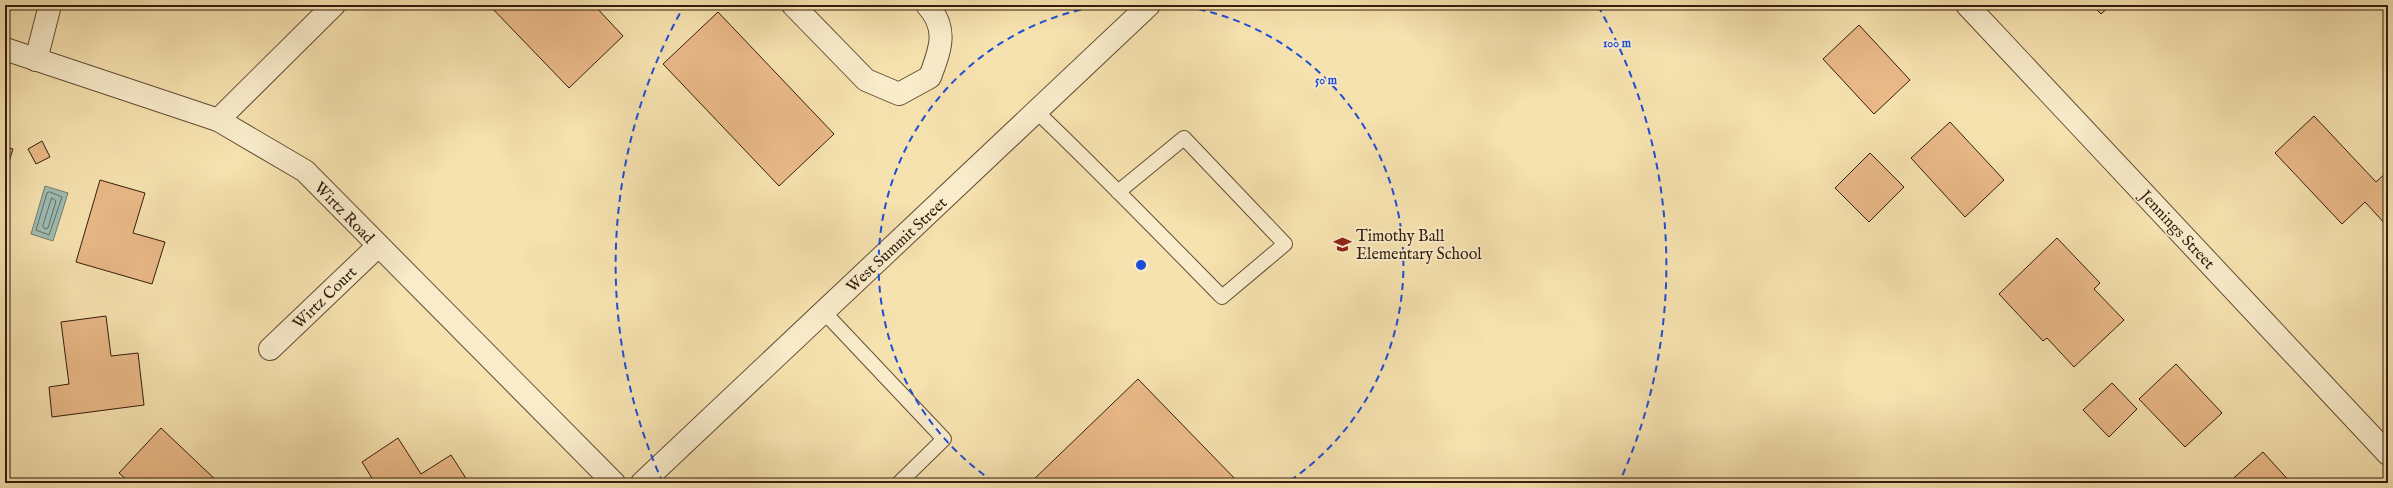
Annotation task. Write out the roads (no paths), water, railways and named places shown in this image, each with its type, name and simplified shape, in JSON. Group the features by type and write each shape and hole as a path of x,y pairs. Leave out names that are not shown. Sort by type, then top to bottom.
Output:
{"street":[{"path":"36,60 50,5"},
{"path":"218,120 334,5"},
{"path":"793,5 866,80 899,94 930,77 942,46 936,15 927,5"},
{"name":"West Summit Street","path":"642,483 1150,5"},
{"name":"Jennings Street","path":"1967,5 2388,454"},
{"name":"Wirtz Road","path":"5,49 218,120 305,171 614,483"},
{"name":"Wirtz Court","path":"270,349 378,246"}],"lane":[{"path":"1037,112 1222,297 1285,244 1184,138 1118,192"},
{"path":"824,312 944,439 899,483"}],"water":[{"path":"45,186 68,193 53,241 31,234"}],"place":[{"name":"Timothy Ball Elementary School","path":"1343,244"}]}
